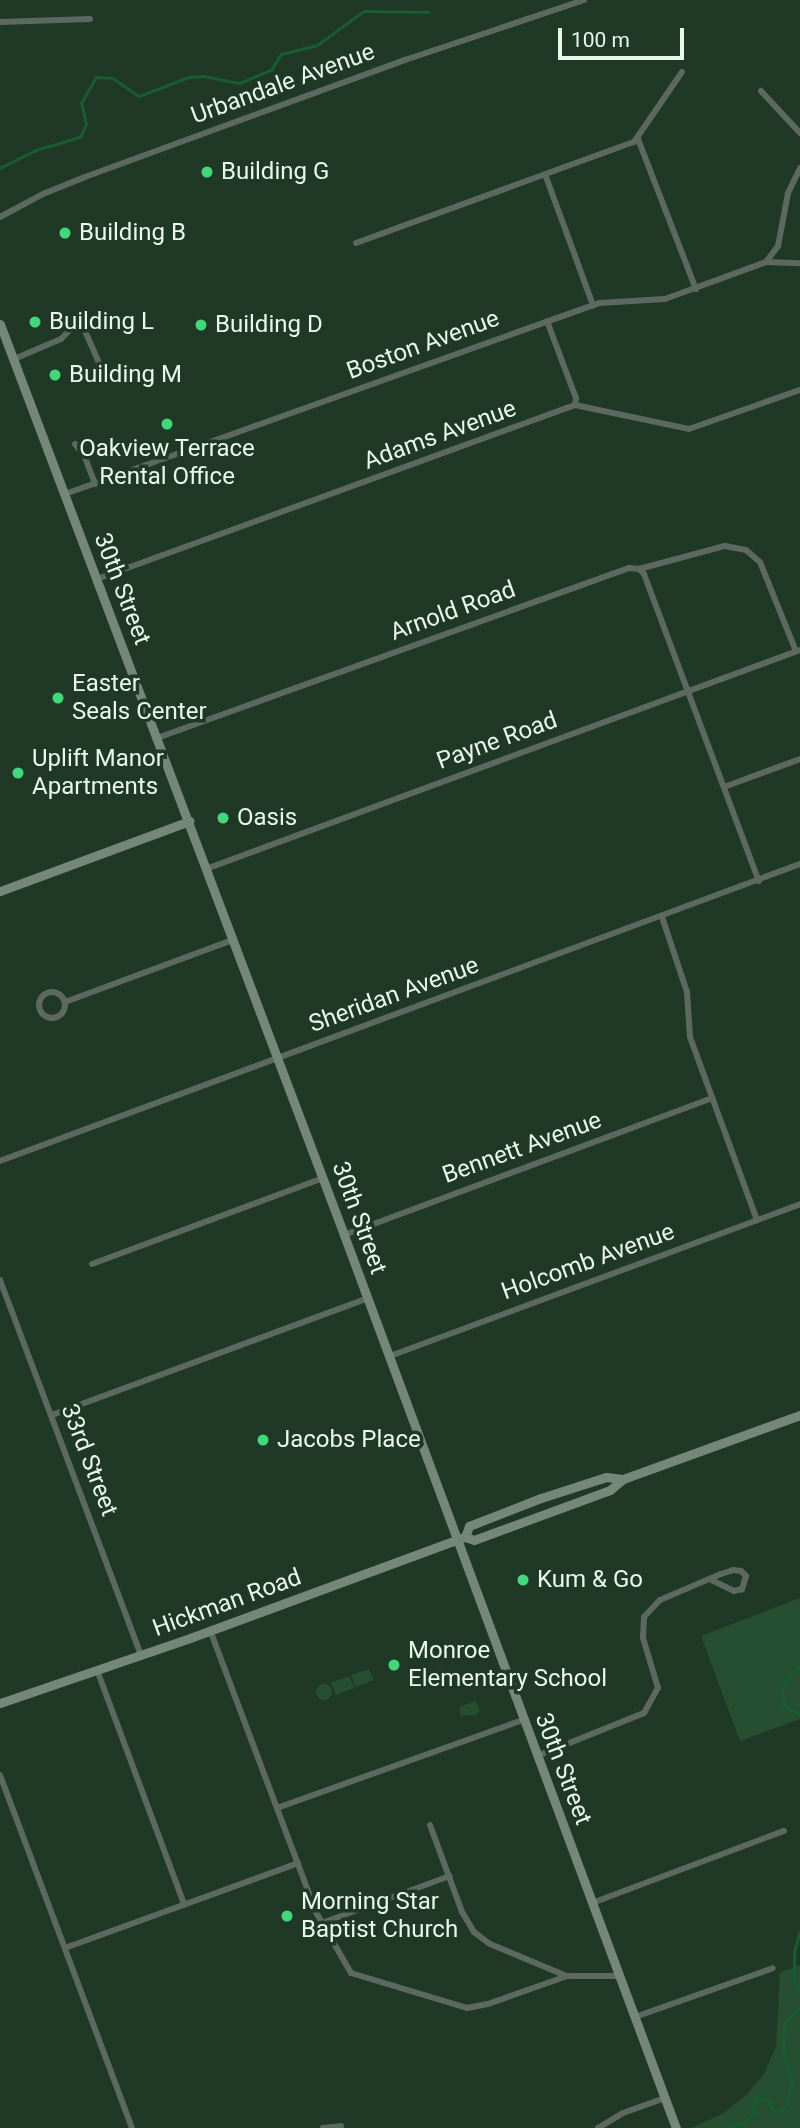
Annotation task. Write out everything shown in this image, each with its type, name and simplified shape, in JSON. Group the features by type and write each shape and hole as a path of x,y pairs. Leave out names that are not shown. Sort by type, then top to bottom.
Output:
{"street":[{"name":"Urbandale Avenue","path":"0,217 43,194 96,172 405,60 584,0"},
{"path":"0,22 90,19"},
{"path":"356,243 638,139 682,72"},
{"path":"761,91 800,133"},
{"path":"638,139 696,289"},
{"path":"766,262 778,246 788,193 800,168"},
{"path":"545,174 593,305"},
{"name":"Boston Avenue","path":"65,494 593,305 665,299 766,262 800,263"},
{"path":"547,321 576,398 575,405 689,429 800,390"},
{"name":"30th Street","path":"0,324 461,1538 523,1720 676,2128"},
{"path":"14,359 61,339 73,327 82,324 99,363"},
{"name":"Adams Avenue","path":"97,579 575,405"},
{"path":"75,444 84,455 95,484"},
{"name":"Arnold Road","path":"157,737 629,568 639,569 725,546 746,550 761,562 798,650"},
{"path":"639,569 644,574 759,880"},
{"name":"Payne Road","path":"206,869 798,650"},
{"path":"723,787 800,759"},
{"path":"0,891 188,821"},
{"name":"Sheridan Avenue","path":"0,1161 800,864"},
{"path":"662,917 687,992 690,1037 757,1220"},
{"path":"65,1002 233,940"},
{"path":"49,993 57,993 65,1002 64,1009 56,1017 45,1015 40,1009 42,998 49,993"},
{"name":"Bennett Avenue","path":"344,1235 712,1098"},
{"path":"92,1264 323,1178"},
{"name":"Holcomb Avenue","path":"390,1356 800,1204"},
{"name":"33rd Street","path":"0,1280 141,1655"},
{"path":"52,1415 368,1298"},
{"name":"Hickman Road","path":"0,1703 141,1655 461,1538 474,1540 610,1490 622,1479 800,1415"},
{"name":"Hickman Road","path":"461,1538 469,1526 541,1498 606,1477 622,1479"},
{"path":"537,1756 644,1713 658,1688 643,1638 644,1617 660,1600 733,1570 741,1571 746,1576 742,1589 734,1591 711,1580"},
{"path":"210,1630 321,1923 351,1973 451,2005 478,2007 566,1976 619,1976"},
{"path":"97,1670 184,1905"},
{"path":"277,1808 523,1720"},
{"path":"0,1775 132,2128"},
{"path":"430,1825 467,1923 482,1940 566,1976"},
{"path":"592,1903 784,1831"},
{"path":"65,1948 298,1863"},
{"path":"321,1923 450,1876"},
{"path":"635,2017 773,1968"},
{"path":"598,2128 623,2113 665,2098"},
{"path":"323,2128 341,2126"}],"green space":[{"path":"800,1598 800,1719 740,1741 701,1636"},
{"path":"369,1669 374,1680 355,1687 351,1675"},
{"path":"440,1669 448,1677 440,1685 432,1677"},
{"path":"349,1676 354,1688 336,1695 331,1683"},
{"path":"324,1684 330,1686 330,1698 324,1700 318,1698 316,1692 318,1686"},
{"path":"476,1701 480,1710 476,1715 461,1716 459,1707"},
{"path":"800,1965 800,2128 691,2128 722,2114 746,2095 764,2074 776,2046 780,1973"}],"waterway":[{"path":"0,168 36,150 80,137 86,124 81,103 96,77 113,78 139,96 189,77 203,76 240,83 271,70 281,54 317,45 364,11 428,12"},
{"path":"800,1667 791,1674 782,1691 784,1706 800,1714"},
{"path":"800,1933 795,1951 794,1979 800,1990"},
{"path":"727,2128 747,2121 753,2114 755,2099 760,2096 768,2100 774,2111 780,2112 786,2105 791,2085 782,2039 786,2021 800,2009"}],"place":[{"name":"Building G","path":"207,172"},
{"name":"Building B","path":"65,233"},
{"name":"Building L","path":"35,322"},
{"name":"Building D","path":"201,325"},
{"name":"Building M","path":"55,375"},
{"name":"Oakview Terrace Rental Office","path":"167,424"},
{"name":"Easter Seals Center","path":"58,698"},
{"name":"Uplift Manor Apartments","path":"18,773"},
{"name":"Oasis","path":"223,818"},
{"name":"Jacobs Place","path":"263,1440"},
{"name":"Kum & Go","path":"523,1580"},
{"name":"Monroe Elementary School","path":"394,1665"},
{"name":"Morning Star Baptist Church","path":"287,1916"}]}
